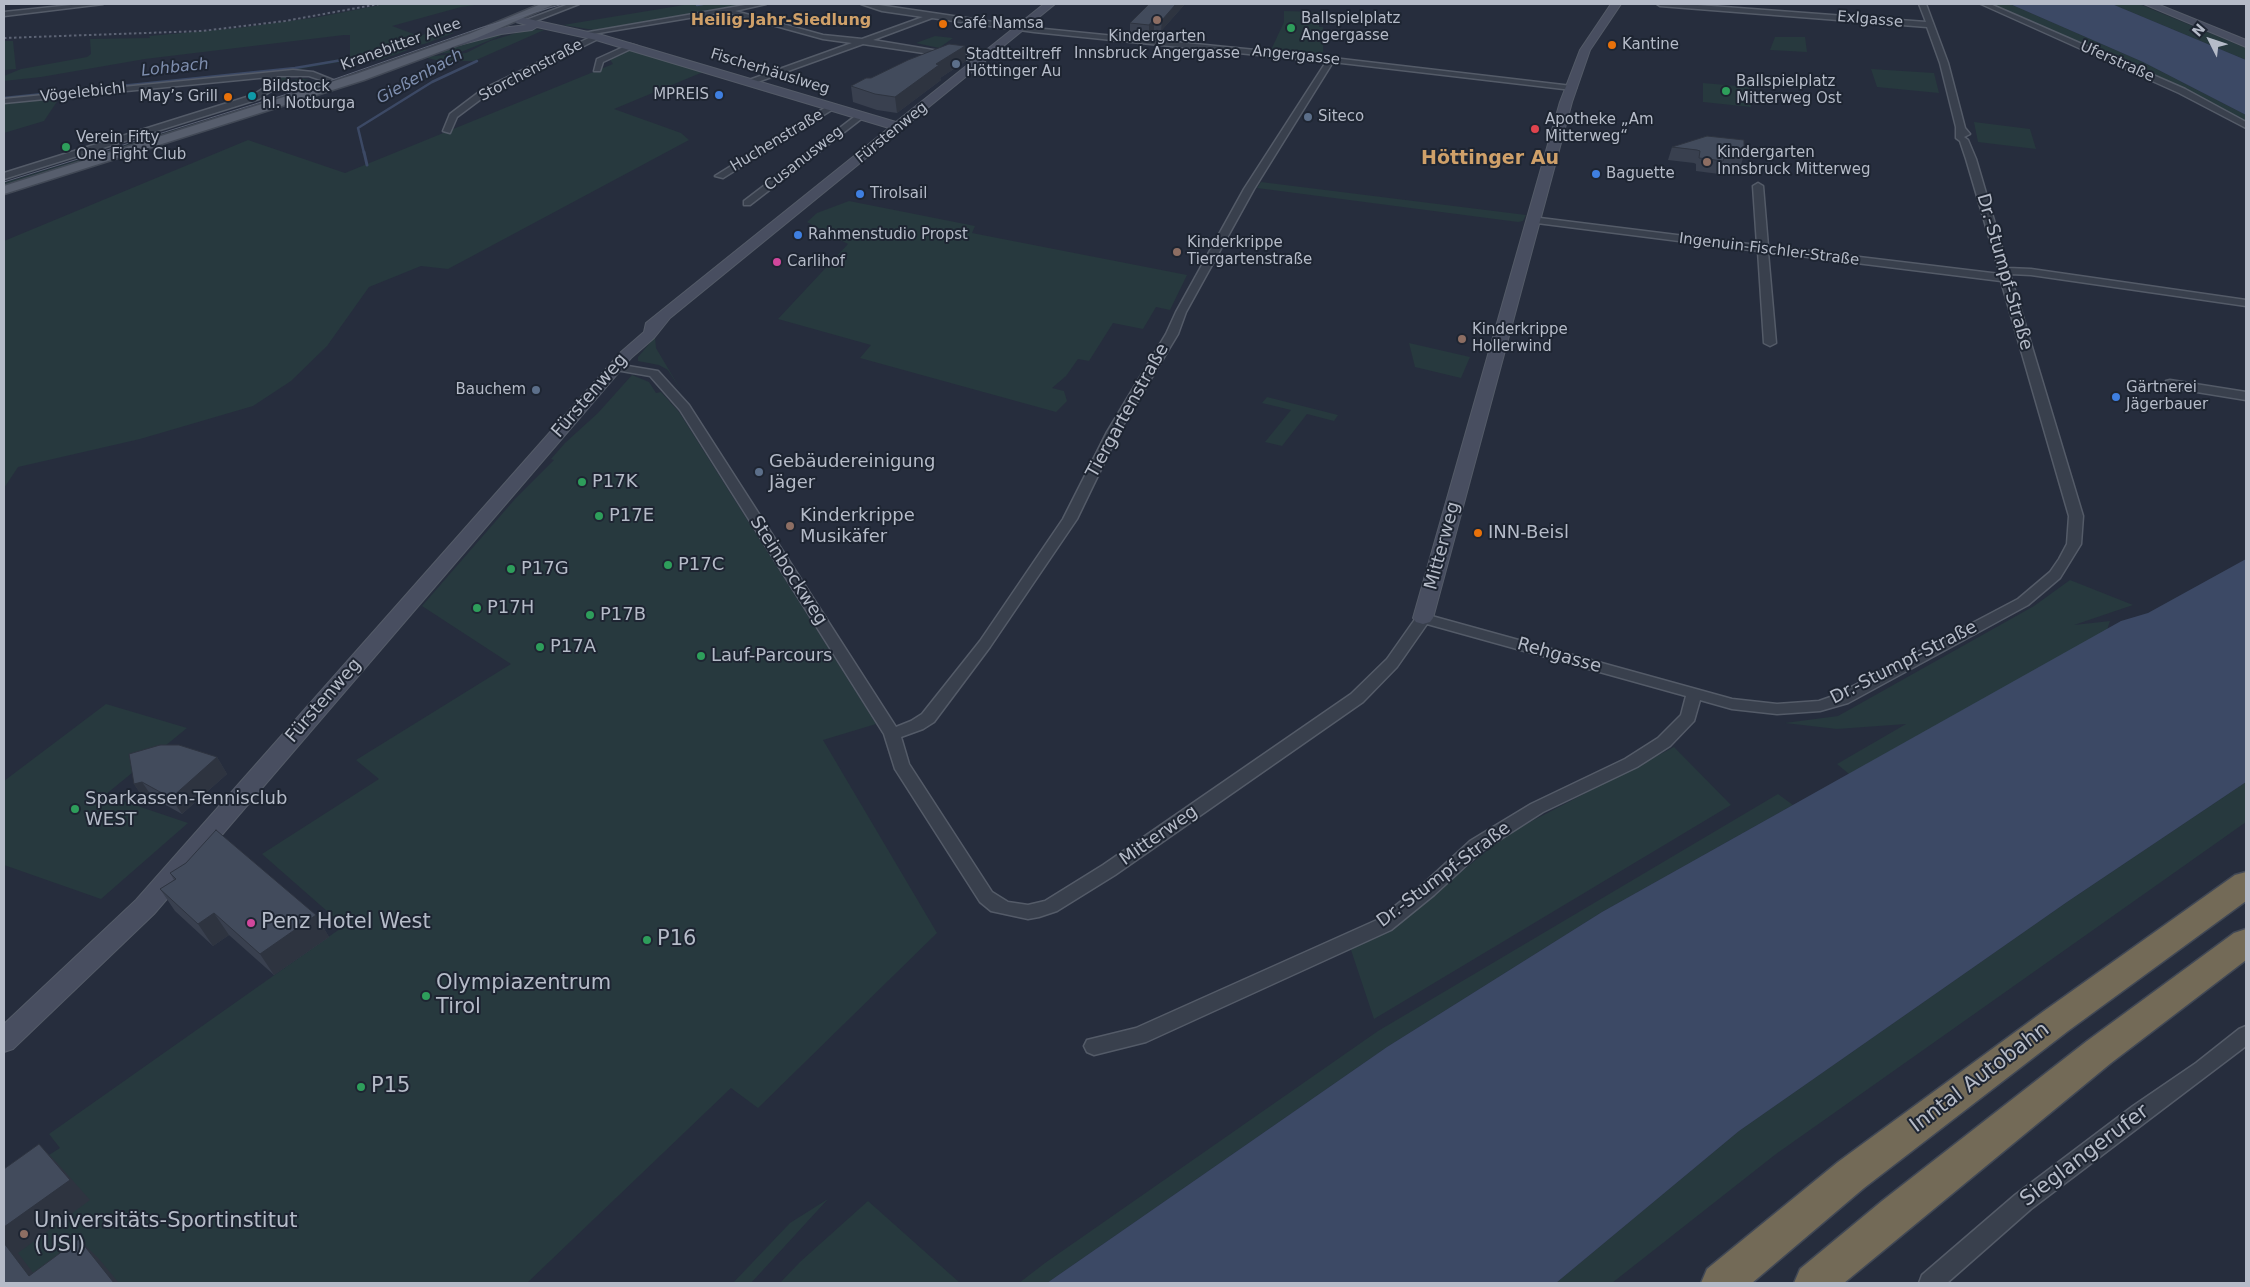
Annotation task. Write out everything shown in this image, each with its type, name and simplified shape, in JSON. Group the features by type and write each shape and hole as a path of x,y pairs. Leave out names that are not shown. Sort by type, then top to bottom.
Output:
{"highway":[{"name":"Inntal Autobahn","path":"1721,1283 1850,1175 2056,1021 2246,884"},
{"path":"1814,1283 1896,1214 2099,1052 2246,942"}],"main road":[{"name":"Kranebitter Allee","path":"4,190 340,84 459,42 550,4"}],"street":[{"path":"4,14 99,4"},
{"path":"530,20 575,4"},
{"path":"586,33 762,4"},
{"name":"Angergasse","path":"866,4 876,8 1021,28 1331,60 1572,88"},
{"name":"Fürstenweg","path":"4,1041 145,907 623,358 649,335 663,318 1050,4"},
{"name":"Mitterweg","path":"1028,912 1051,906 1109,870 1350,703 1385,672 1423,618 1532,220 1572,88 1585,50 1616,4"},
{"name":"Exlgasse","path":"1660,4 1930,25"},
{"name":"Dr.-Stumpf-Straße","path":"1094,1046 1139,1036 1384,925 1428,890 1476,846 1537,808 1636,760 1664,742 1688,717 1694,694 1732,704 1777,710 1820,706 1842,699 2023,602 2055,574 2066,560 2074,544 2076,516 1964,140 1967,139 1965,130 1961,128 1944,63 1923,4"},
{"name":"Uferstraße","path":"1985,4 2182,90 2246,125"},
{"path":"2149,4 2246,44"},
{"path":"921,13 928,9"},
{"path":"724,10 823,37 895,45 943,56 981,60"},
{"path":"752,82 936,15"},
{"name":"Fischerhäuslweg","path":"515,18 586,33 633,46 899,127"},
{"path":"459,42 501,31 546,24"},
{"name":"Storchenstraße","path":"447,131 448,123 453,116 486,91 546,60 598,37"},
{"path":"597,69 600,61 633,46"},
{"name":"Tiergartenstraße","path":"892,734 917,725 928,718 985,644 1070,519 1113,432 1172,334 1181,312 1249,189 1331,60"},
{"name":"Vögelebichl","path":"4,101 274,74 306,73 340,84"},
{"path":"4,176 256,97 268,89 274,74"},
{"name":"Huchenstraße","path":"720,176 834,106"},
{"name":"Cusanusweg","path":"747,203 861,116"},
{"path":"1758,186 1770,343"},
{"name":"Ingenuin-Fischler-Straße","path":"1532,220 1762,249 2005,274"},
{"path":"2005,274 2031,272 2246,303"},
{"name":"Steinbockweg","path":"623,358 654,374 679,400 892,734 901,766 986,898 1003,908 1028,912"},
{"path":"2170,384 2246,396"},
{"name":"Rehgasse","path":"1423,618 1694,694"},
{"name":"Sieglangerufer","path":"1930,1283 2023,1202 2246,1035"}],"shaded area":[{"path":"385,4 482,4 461,7 392,26 419,36 441,29 454,33 424,44 371,51 351,57 351,60 283,72 4,100 4,97 297,67 350,57 350,35 344,35 145,59 41,77 4,81 4,76 21,69 87,57 91,54 90,39 150,38 149,36 238,28 319,17"},
{"path":"690,4 762,4 594,30 563,25"},
{"path":"1989,4 2010,4 2143,62 2246,115 2246,121 2162,78"},
{"path":"2112,4 2139,4 2246,48 2246,60"},
{"path":"1284,11 1319,12 1319,27 1323,27 1323,54 1271,50 1284,22"},
{"path":"529,29 544,30 474,61 440,61 423,57 466,53 490,41"},
{"path":"510,32 461,52 433,54 487,36"},
{"path":"935,36 953,38 939,48 916,43"},
{"path":"1775,37 1805,37 1807,52 1770,50"},
{"path":"4,41 13,41 16,69 4,70"},
{"path":"394,49 408,50 380,60 362,61 375,53"},
{"path":"629,50 703,72 614,109 681,133 689,140 448,269 421,266 369,287 327,346 291,381 253,406 140,439 18,467 4,488 4,241 248,140 345,173 613,64 609,58"},
{"path":"1871,69 1934,73 1939,93 1877,87"},
{"path":"282,76 293,76 286,78 290,81 301,78 309,80 273,89 276,80"},
{"path":"1703,83 1749,87 1751,107 1703,102"},
{"path":"317,86 300,95 4,188 4,183"},
{"path":"60,97 44,121 4,133 4,103"},
{"path":"1974,122 2030,129 2036,149 1978,142"},
{"path":"1261,182 1526,215 1523,221 1518,222 1257,188"},
{"path":"849,201 975,226 972,233 1187,275 1170,310 1156,307 1143,329 1113,323 1089,361 1078,359 1066,376 1052,388 1064,391 1067,401 1056,412 860,358 871,345 778,319 848,244 807,222 817,213"},
{"path":"655,337 656,348 682,392 668,370 659,365 638,361 638,357"},
{"path":"1409,343 1470,357 1461,378 1415,367"},
{"path":"632,375 649,382 656,393 661,392 679,412 876,724 823,740 937,933 758,1108 731,1088 527,1283 4,1283 4,1204 49,1155 60,1148 49,1134 344,926 262,854 379,779 356,760 511,664 422,606 515,499 554,460 551,459 565,443 598,413"},
{"path":"1267,397 1338,415 1334,421 1307,414 1282,446 1265,442 1291,410 1262,403"},
{"path":"2070,580 2133,605 2074,625 2110,621 2107,630 1849,774 1837,764 1906,724 1837,729 1785,723 1838,716 2034,606"},
{"name":"Sparkassen-Tennisclub WEST","path":"106,704 187,728 105,795 188,823 101,899 4,865 4,781"},
{"path":"1674,747 1731,805 1374,1019 1350,947 1391,929 1509,833"},
{"path":"2246,782 2246,822 1776,1154 1612,1283 1556,1283 1739,1131 2067,902"},
{"path":"1778,794 1793,805 1602,912 1387,1047 1047,1283 1019,1283 1378,1031"},
{"path":"828,1199 751,1283 733,1283 790,1223"},
{"path":"868,1201 960,1283 780,1283 800,1262"}],"water":[{"path":"2010,4 2112,4 2246,60 2246,115 2143,62"},
{"path":"2246,559 2246,782 2067,902 1739,1131 1556,1283 1047,1283 1387,1047 1602,912 2121,621 2148,613"}],"building":[{"path":"1149,4 1176,4 1162,20 1154,19 1149,25 1130,23"},
{"path":"949,44 965,46 936,64 939,65 895,97 875,94 851,86 908,60"},
{"path":"1707,136 1744,140 1744,155 1726,153 1723,161 1699,158 1700,151 1697,150 1672,147"},
{"path":"160,745 179,745 217,757 171,798 142,782 134,784 129,754"},
{"name":"Penz Hotel West","path":"216,830 316,915 260,954 214,913 198,924 160,889 176,879 170,873 186,863"},
{"path":"39,1144 70,1180 4,1227 4,1169"},
{"path":"79,1239 114,1283 4,1283 4,1243 29,1276"}],"waterway":[{"name":"Lohbach","path":"697,5 703,4"},
{"name":"Lohbach","path":"4,98 295,68 348,59"},
{"name":"Gießenbach","path":"364,153 358,128 432,82 477,61"},
{"name":"Gießenbach","path":"364,152 367,165"}],"tram line":[{"path":"4,182 329,81 480,28 563,4"}],"railway":[{"path":"4,38 202,31 285,21 379,4"}],"place":[{"name":"Kindergarten Innsbruck Angergasse","path":"1157,20"},
{"name":"Café Namsa","path":"943,24"},
{"name":"Ballspielplatz Angergasse","path":"1291,28"},
{"name":"Kantine","path":"1612,45"},
{"name":"Stadtteiltreff Höttinger Au","path":"956,64"},
{"name":"Ballspielplatz Mitterweg Ost","path":"1726,91"},
{"name":"MPREIS","path":"719,95"},
{"name":"Bildstock hl. Notburga","path":"252,96"},
{"name":"May’s Grill","path":"228,97"},
{"name":"Siteco","path":"1308,117"},
{"name":"Apotheke „Am Mitterweg“","path":"1535,129"},
{"name":"Verein Fifty One Fight Club","path":"66,147"},
{"name":"Kindergarten Innsbruck Mitterweg","path":"1707,162"},
{"name":"Baguette","path":"1596,174"},
{"name":"Tirolsail","path":"860,194"},
{"name":"Rahmenstudio Propst","path":"798,235"},
{"name":"Kinderkrippe Tiergartenstraße","path":"1177,252"},
{"name":"Carlihof","path":"777,262"},
{"name":"Kinderkrippe Hollerwind","path":"1462,339"},
{"name":"Bauchem","path":"536,390"},
{"name":"Gärtnerei Jägerbauer","path":"2116,397"},
{"name":"Gebäudereinigung Jäger","path":"759,472"},
{"name":"P17K","path":"582,482"},
{"name":"P17E","path":"599,516"},
{"name":"Kinderkrippe Musikäfer","path":"790,526"},
{"name":"INN-Beisl","path":"1478,533"},
{"name":"P17C","path":"668,565"},
{"name":"P17G","path":"511,569"},
{"name":"P17H","path":"477,608"},
{"name":"P17B","path":"590,615"},
{"name":"P17A","path":"540,647"},
{"name":"Lauf-Parcours","path":"701,656"},
{"name":"Sparkassen-Tennisclub WEST","path":"75,809"},
{"name":"Penz Hotel West","path":"251,923"},
{"name":"P16","path":"647,940"},
{"name":"Olympiazentrum Tirol","path":"426,996"},
{"name":"P15","path":"361,1087"},
{"name":"Universitäts-Sportinstitut (USI)","path":"24,1234"}],"district":[{"name":"Heilig-Jahr-Siedlung","path":"781,21"},
{"name":"Höttinger Au","path":"1490,159"}]}
